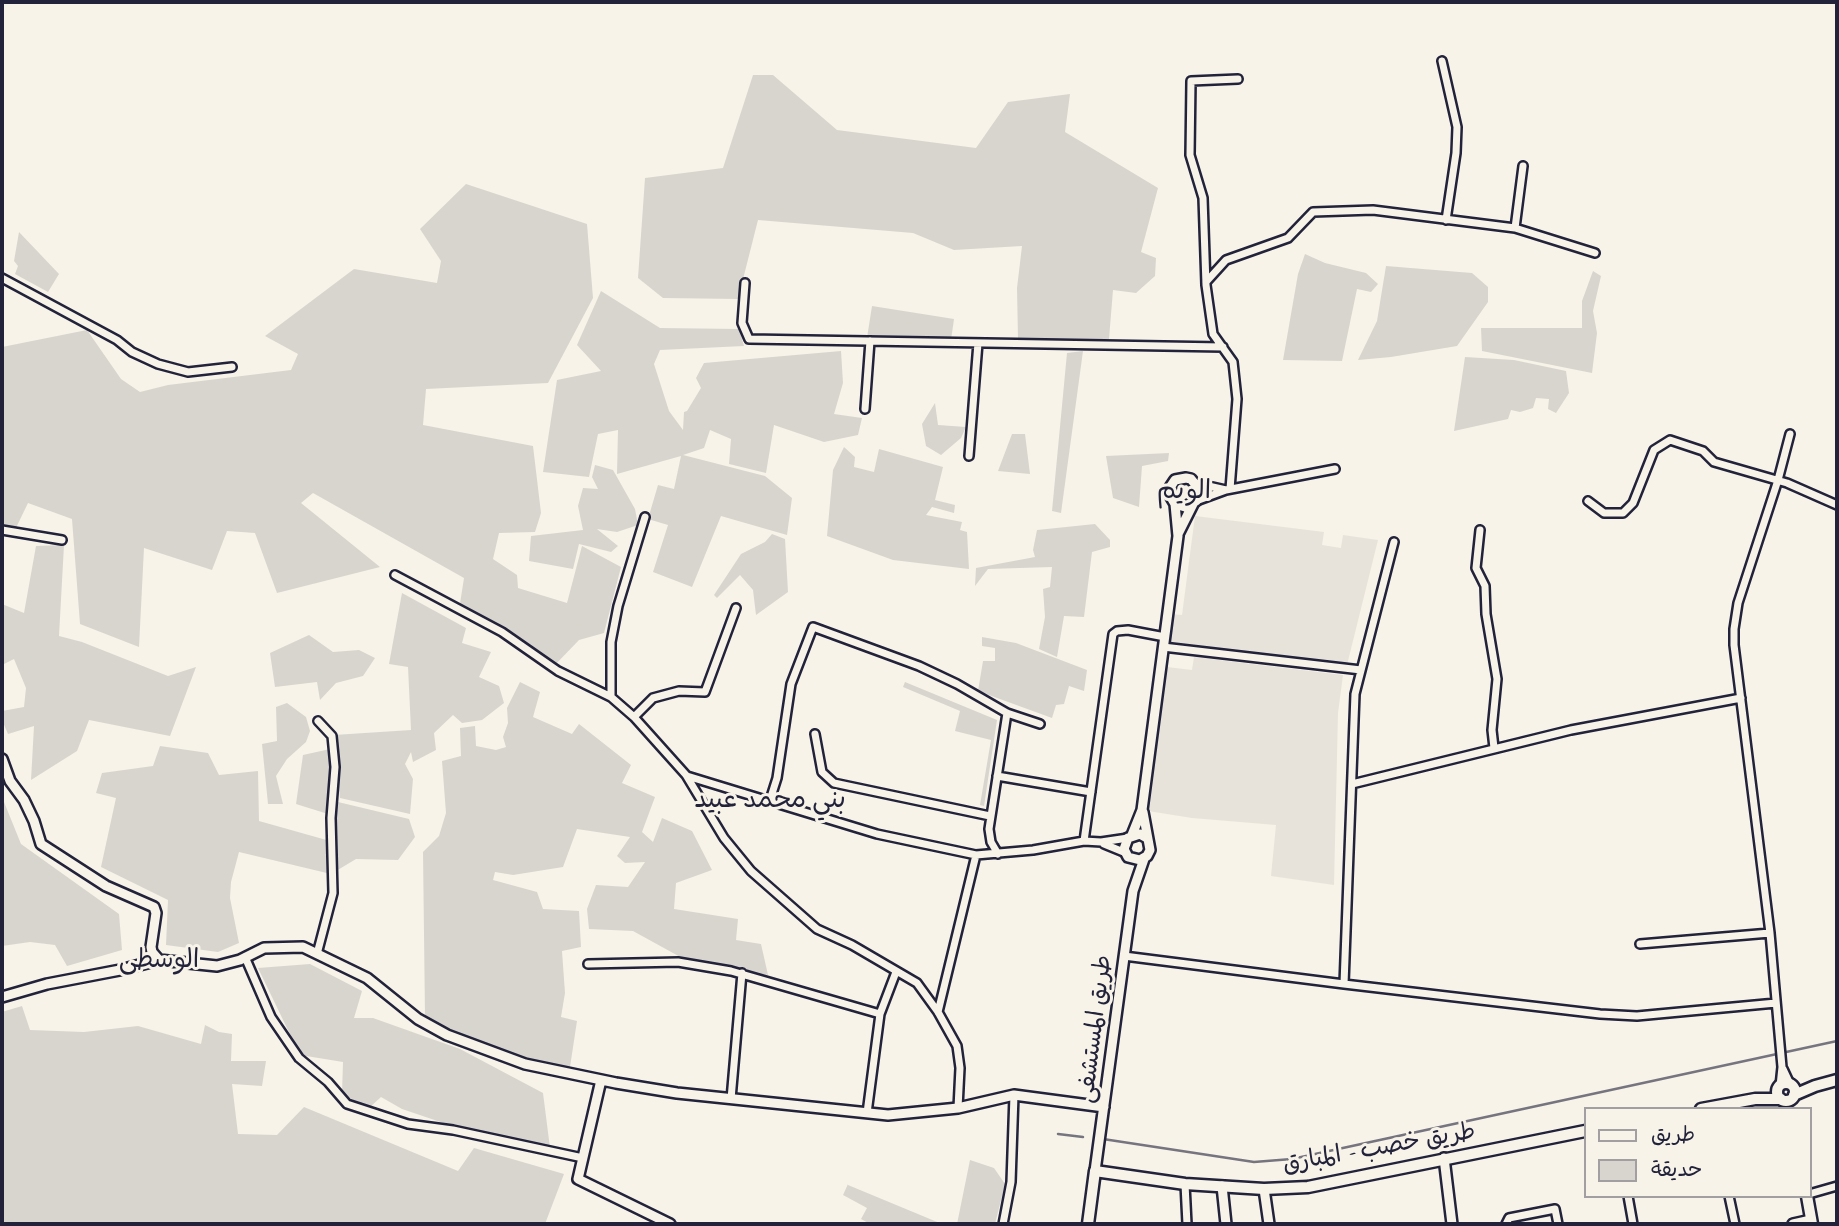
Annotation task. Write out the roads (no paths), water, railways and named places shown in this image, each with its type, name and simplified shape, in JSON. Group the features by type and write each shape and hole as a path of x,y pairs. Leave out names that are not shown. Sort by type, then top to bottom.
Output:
{"main road":[{"path":"1712,1107 1837,1080"},
{"path":"1785,1104 1778,1095 1788,1089"},
{"path":"1785,1104 1788,1089"},
{"path":"1755,1099 1785,1104"},
{"name":"طريق خصب - المبارق","path":"1095,1171 1185,1184 1264,1189 1308,1187 1584,1131"},
{"path":"1088,1224 1095,1171"},
{"path":"1808,1198 1812,1222"}],"street":[{"path":"1442,61 1457,127 1446,220"},
{"path":"1228,489 1237,399 1233,362 1213,334 1206,282 1203,198 1190,155 1191,80 1238,79"},
{"path":"1515,228 1523,166"},
{"path":"1206,282 1226,260 1288,237 1313,212 1373,210 1515,228 1595,253"},
{"path":"2,278 158,364 188,372 232,367"},
{"path":"745,283 742,323 748,339 1223,347"},
{"path":"864,409 870,341"},
{"path":"969,456 978,343"},
{"path":"1788,1089 1780,1042 1770,933 1734,645 1738,603 1790,434"},
{"path":"1588,501 1604,513 1623,513 1633,503 1654,450 1670,440 1703,451 1714,462 1778,480 1837,505"},
{"path":"1175,504 1185,507 1228,489 1335,469"},
{"path":"1127,855 1124,845 1142,810 1178,536 1175,504 1169,494 1175,480 1186,478 1195,483 1228,489"},
{"path":"1178,536 1199,493 1195,483"},
{"path":"611,697 611,642 618,606 645,516"},
{"path":"2,530 62,540"},
{"path":"1480,530 1476,568 1485,586 1486,614 1497,679 1492,730 1494,748"},
{"path":"1344,984 1355,694 1394,542"},
{"path":"395,575 502,632 558,670 611,697 634,717 686,775 724,838 760,880 817,929 916,983 938,1012 957,1046 960,1068 958,1108"},
{"path":"634,717 653,698 679,691 705,692 736,608"},
{"path":"770,800 777,778 791,684 813,627 919,666 1007,713 1040,724"},
{"path":"1084,841 1113,634 1128,629 1165,637"},
{"path":"1163,648 1360,670"},
{"path":"1352,784 1571,730 1741,698"},
{"path":"998,854 989,829 1007,713"},
{"path":"317,954 334,893 331,818 335,767 332,736 318,720"},
{"path":"815,734 822,772 834,783 990,816"},
{"path":"2,759 10,781 24,800 34,821 41,844 106,886 154,907 156,913 152,952 159,960"},
{"path":"686,775 877,834 976,855 1084,841 1101,842 1140,834 1147,838"},
{"path":"997,776 1091,792"},
{"path":"1101,842 1136,860 1144,859 1150,850 1142,810"},
{"path":"938,1012 976,855"},
{"name":"طريق المستشفى","path":"1127,855 1133,891"},
{"name":"طريق المستشفى","path":"1095,1171 1133,891 1144,859"},
{"path":"1640,944 1770,933"},
{"path":"2,997 47,984 159,960 216,966 264,948 303,947 367,978 418,1019 447,1035 525,1064 601,1080 677,1093 888,1115 958,1108 1014,1095 1104,1107"},
{"path":"1124,956 1600,1014 1637,1016 1776,1003"},
{"path":"245,957 271,1017 299,1058 328,1082 347,1104 408,1124 453,1130 583,1158"},
{"path":"588,964 678,962 742,974 880,1014"},
{"path":"867,1113 880,1014 896,972"},
{"path":"731,1099 742,974"},
{"path":"601,1080 578,1179 670,1224"},
{"path":"1003,1224 1011,1182 1014,1095"},
{"path":"1444,1158 1452,1224"},
{"path":"1185,1184 1187,1224"},
{"path":"1222,1186 1226,1224"},
{"path":"1811,1194 1837,1186"},
{"path":"1264,1189 1269,1224"},
{"path":"1628,1198 1633,1224"},
{"path":"1729,1198 1735,1224"},
{"path":"1506,1224 1509,1218 1555,1209 1558,1224"},
{"path":"1793,1224 1812,1222"}],"waterway":[{"path":"1103,1139 1254,1162 1292,1159 1837,1041"},
{"path":"1058,1134 1083,1137"}],"district":[{"name":"الويم","path":"1184,491"},
{"name":"بني محمد عبيد","path":"770,800"},
{"name":"الوسطى","path":"159,960"}]}
